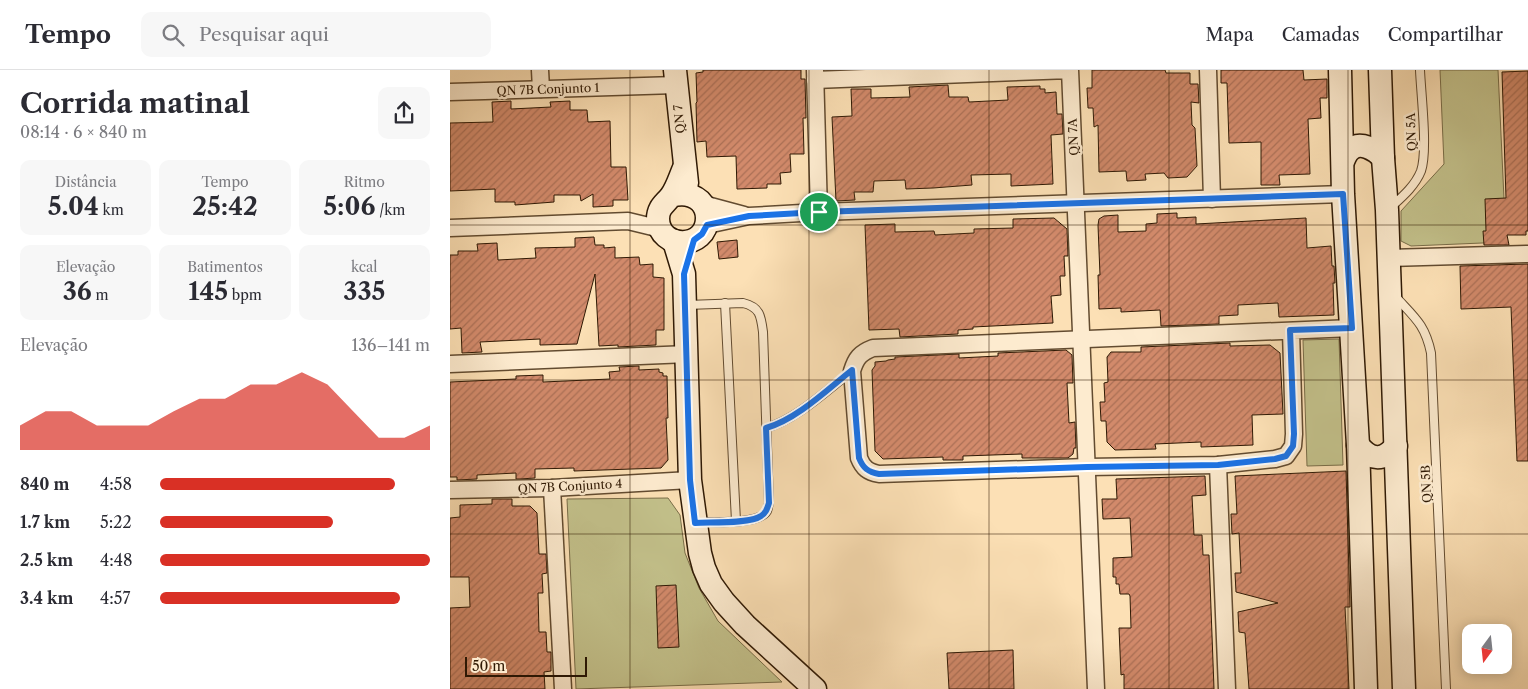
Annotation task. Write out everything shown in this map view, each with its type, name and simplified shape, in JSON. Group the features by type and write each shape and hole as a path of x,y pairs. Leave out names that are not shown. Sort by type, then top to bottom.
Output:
{"main road":[{"path":"1340,70 1343,194 1358,445 1366,689"},
{"path":"1380,70 1389,258 1404,689"},
{"name":"QN 7","path":"676,78 684,168 682,217"},
{"path":"1343,161 1350,150 1356,146 1368,147 1383,158"},
{"path":"682,217 688,354 690,480 695,523 704,568 716,590 745,625 816,689"},
{"path":"1358,445 1369,456 1379,457 1391,452 1396,446"}],"street":[{"path":"540,70 541,89"},
{"path":"819,212 815,75 1070,70"},
{"name":"QN 7A","path":"1070,70 1096,689"},
{"path":"1208,70 1212,199"},
{"name":"QN 7B Conjunto 1","path":"450,92 541,89 676,78"},
{"path":"450,228 682,217 1343,194"},
{"path":"1389,258 1528,254"},
{"path":"1290,330 1294,434 1293,446 1286,456 1275,459 1218,465 879,474 863,467 859,458 852,370 856,359 863,352 873,348 1081,340 1290,330 1352,328"},
{"path":"450,364 688,354"},
{"path":"1218,465 1227,689"},
{"name":"QN 7B Conjunto 4","path":"450,490 552,488 690,480"},
{"path":"552,488 563,689"}],"lane":[{"name":"QN 5A","path":"1387,210 1404,196 1421,170 1424,156 1420,70"},
{"name":"QN 5B","path":"1390,292 1422,325 1428,336 1431,353 1446,689"},
{"path":"725,303 736,521"},
{"path":"686,304 743,303 752,305 758,311 762,320 769,503 767,511 751,520 695,523"},
{"path":"766,428 780,425 792,417 852,370"}],"shaded area":[{"path":"1440,70 1498,70 1506,242 1411,246 1401,241 1401,211 1444,164"},
{"path":"1339,339 1343,465 1307,466 1303,340"},
{"path":"668,498 680,515 685,553 699,588 718,621 782,682 576,689 567,499"}],"building":[{"path":"703,70 801,70 801,79 805,79 806,118 803,118 804,154 790,154 791,172 780,173 781,184 767,184 767,188 737,189 736,156 707,157 706,141 697,142 696,73 703,72"},
{"path":"1092,70 1165,70 1166,73 1190,73 1190,84 1198,84 1199,103 1191,102 1192,125 1195,128 1197,166 1187,177 1168,178 1164,173 1145,174 1146,180 1127,181 1126,171 1099,172 1098,125 1094,127 1093,108 1088,108 1087,88 1092,88"},
{"path":"1221,70 1303,70 1304,80 1327,79 1327,98 1320,98 1321,118 1308,119 1310,174 1279,175 1280,185 1261,185 1261,142 1229,143 1227,83 1221,83"},
{"path":"1528,71 1528,231 1526,231 1526,235 1507,235 1509,245 1484,245 1483,231 1486,231 1485,199 1506,198 1502,72"},
{"path":"948,85 949,97 968,97 969,102 1008,100 1007,87 1040,86 1040,89 1045,89 1045,93 1056,92 1057,114 1062,114 1063,134 1051,135 1053,184 1011,186 1011,174 971,175 972,185 933,188 906,189 905,180 874,181 873,192 854,192 855,200 836,201 832,117 852,116 851,89 871,89 871,98 910,97 909,87"},
{"path":"511,101 511,109 551,107 550,102 570,101 570,110 587,110 588,122 610,121 611,167 626,167 628,200 613,200 613,206 593,207 593,194 581,201 580,195 554,195 554,202 515,205 515,202 495,202 495,189 450,191 450,123 493,122 492,102"},
{"path":"1177,213 1177,218 1196,217 1196,224 1306,218 1307,248 1331,246 1335,283 1333,283 1334,315 1279,317 1278,303 1238,305 1238,315 1219,316 1219,324 1161,326 1160,310 1121,312 1121,308 1099,309 1099,219 1104,216 1118,215 1118,232 1146,231 1146,224 1157,223 1157,214"},
{"path":"1054,218 1067,229 1068,256 1064,256 1065,276 1060,276 1061,295 1051,296 1053,323 973,327 973,329 958,330 958,334 900,337 899,329 869,330 865,225 895,224 895,232 934,231 935,235 974,233 974,229 1013,228 1013,219"},
{"path":"594,237 595,245 604,245 604,248 615,247 615,258 639,257 640,265 653,264 653,277 664,278 664,330 656,330 656,345 599,346 595,274 577,344 540,345 540,339 480,342 482,352 462,353 461,328 450,329 450,255 458,255 458,251 478,251 477,244 497,243 498,260 536,258 535,248 575,247 575,238"},
{"path":"737,240 738,257 719,259 717,242"},
{"path":"1528,264 1528,461 1517,461 1511,307 1461,309 1460,266"},
{"path":"1230,343 1230,346 1270,345 1280,353 1283,414 1252,415 1253,445 1201,447 1201,442 1155,444 1156,449 1115,450 1107,442 1106,421 1101,421 1100,402 1105,402 1104,383 1108,382 1107,357 1111,352 1141,352 1141,347"},
{"path":"1066,350 1072,355 1073,383 1067,383 1069,423 1075,422 1076,448 1074,448 1073,454 1068,458 1022,458 1022,454 963,456 963,460 943,460 943,457 883,459 875,451 872,370 875,362 895,359 895,357 959,354 959,358 998,356 998,353"},
{"path":"639,366 639,370 659,369 663,376 667,376 668,460 661,468 574,471 574,468 535,469 535,478 520,479 516,479 516,473 477,475 477,479 457,480 457,477 450,477 450,382 516,379 516,376 543,375 543,382 610,379 609,372 620,371 619,367"},
{"path":"1346,471 1350,607 1345,607 1349,689 1249,689 1245,633 1239,632 1238,612 1278,603 1236,592 1235,573 1241,573 1239,533 1232,534 1231,514 1237,514 1235,476"},
{"path":"1205,476 1206,495 1192,496 1194,535 1202,535 1203,555 1209,555 1214,689 1124,689 1124,674 1121,675 1119,628 1131,628 1130,596 1129,594 1120,594 1119,584 1116,584 1116,577 1113,577 1113,558 1132,557 1130,518 1103,519 1102,499 1117,499 1116,479"},
{"path":"492,499 512,499 512,506 530,506 537,513 539,554 546,554 547,573 542,574 543,593 538,593 539,632 546,632 547,652 551,652 551,671 544,672 545,689 450,689 450,608 470,607 469,577 450,577 450,518 460,517 460,505 492,504"},
{"path":"676,585 679,647 658,648 656,586"},
{"path":"1013,650 1014,689 949,689 947,653"}],"route":[{"path":"1343,194 1352,328 1290,330 1294,434 1293,446 1286,456 1275,459 1218,465 879,474 863,467 859,458 852,370 792,417 780,425 766,428 769,503 767,511 751,520 695,523 690,480 684,274 694,240 702,234 707,225 749,216 819,212 1343,194"}]}
